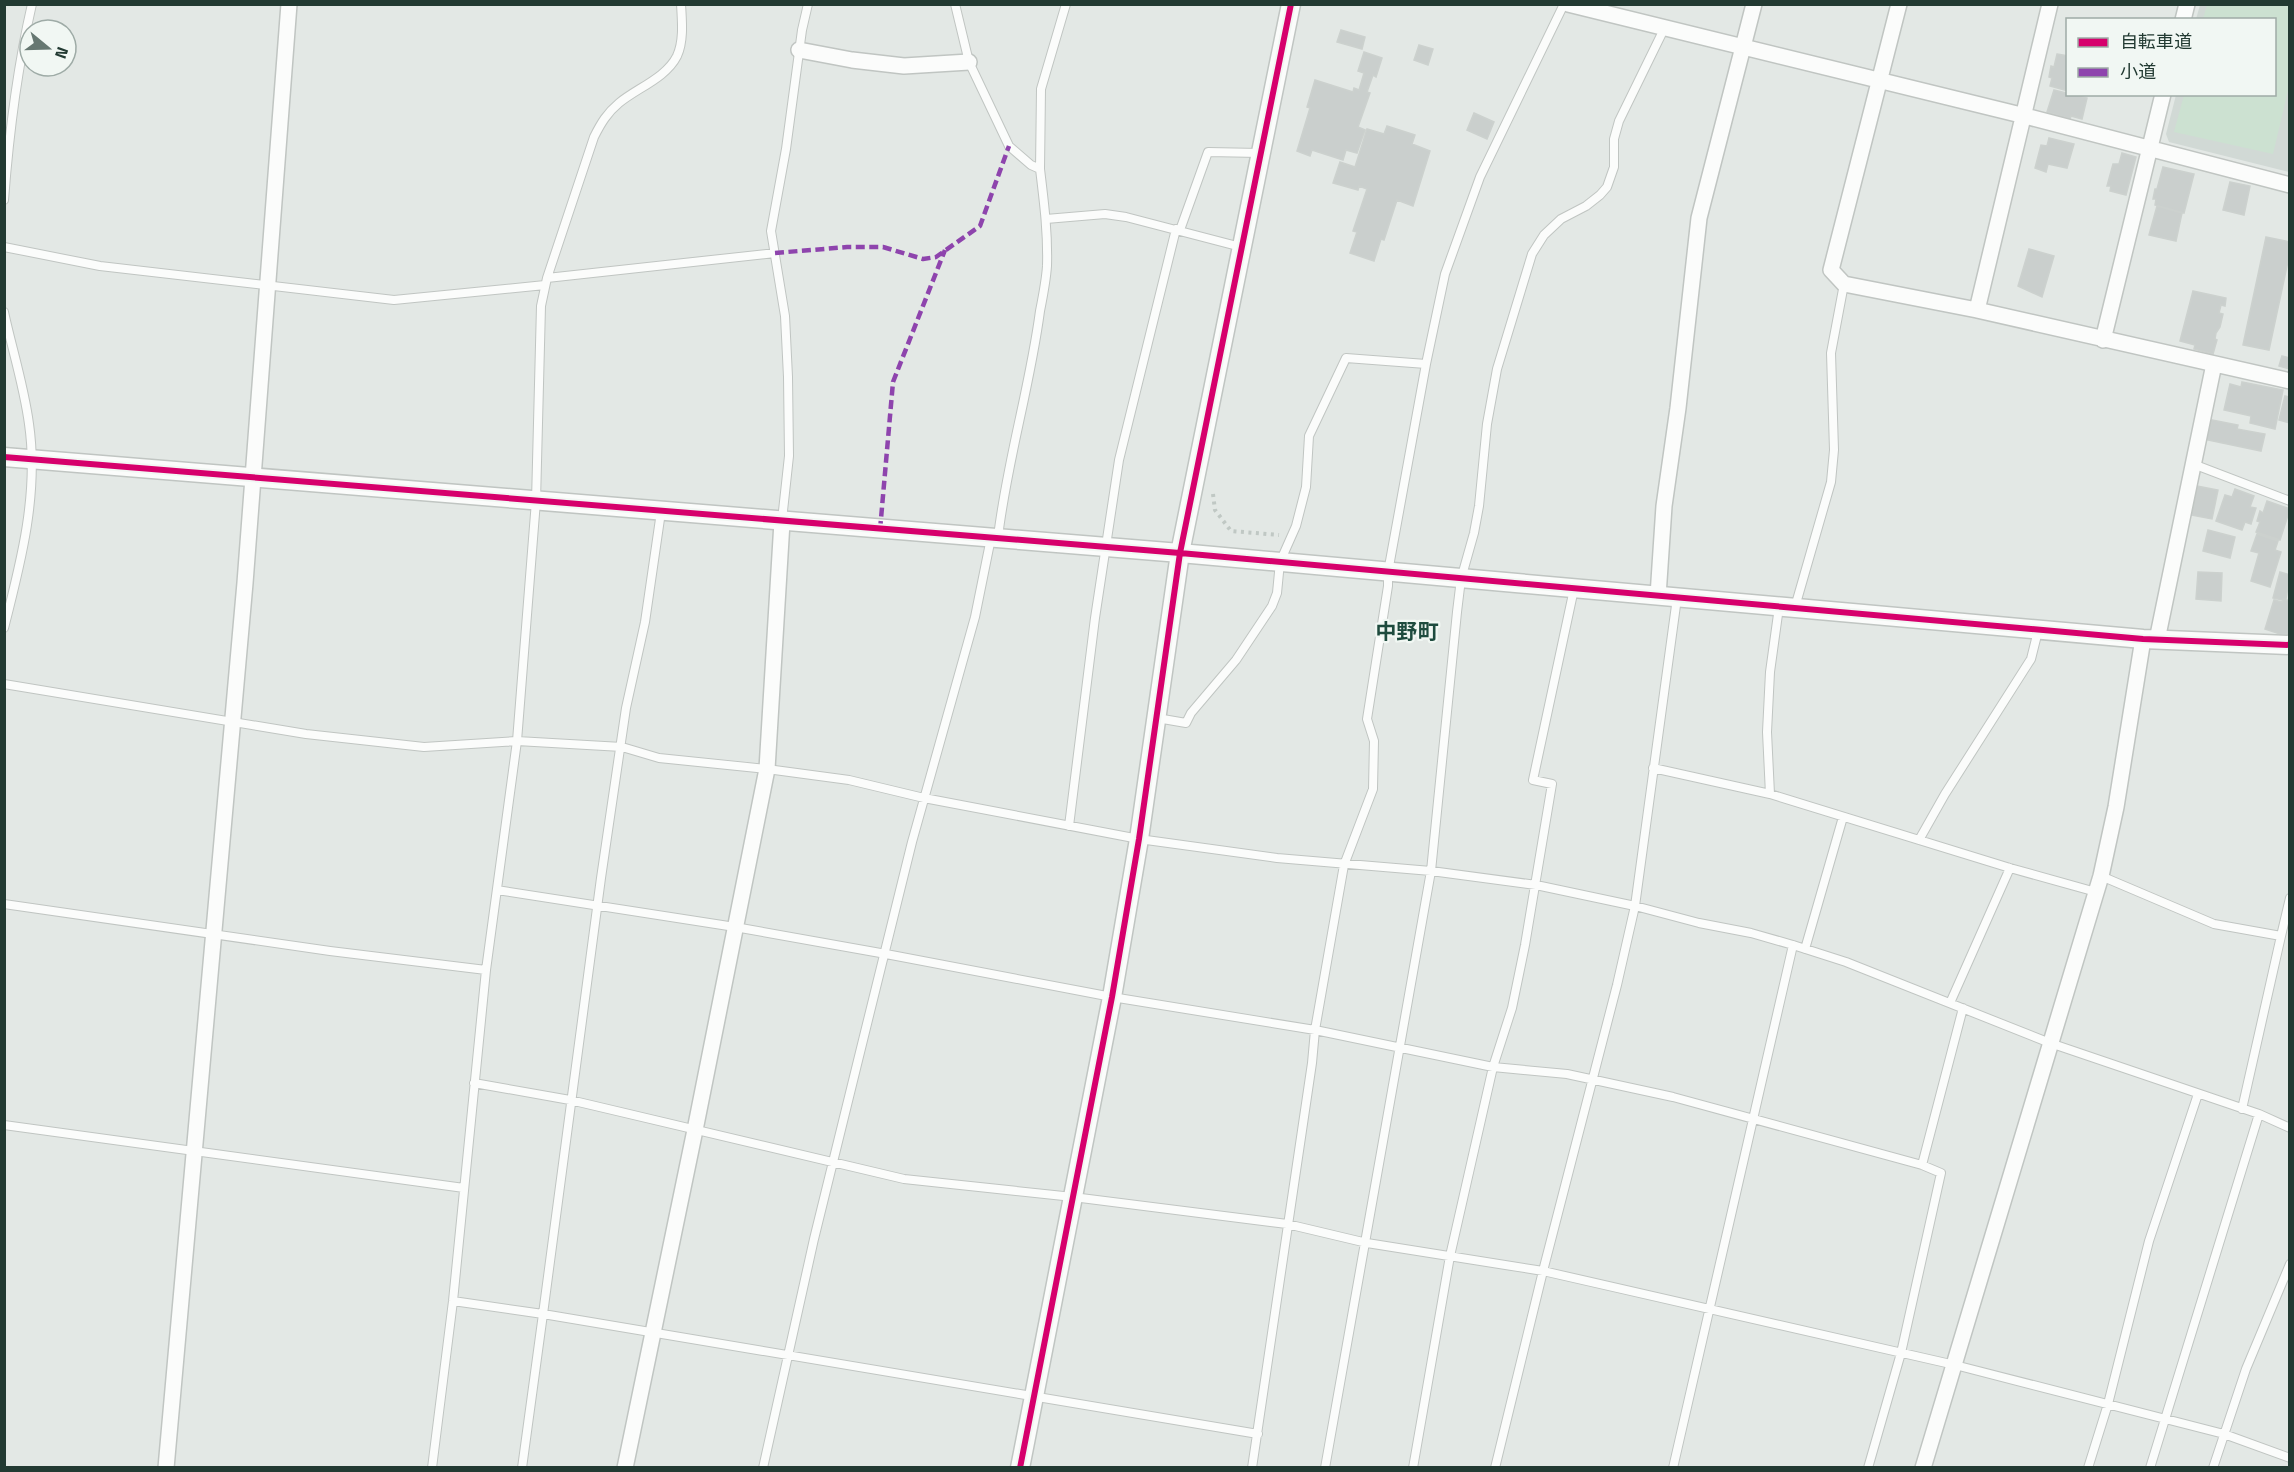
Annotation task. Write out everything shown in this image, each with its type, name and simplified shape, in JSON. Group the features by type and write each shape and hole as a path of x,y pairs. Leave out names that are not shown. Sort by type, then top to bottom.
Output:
{"street":[{"path":"166,1467 253,477 289,4"},
{"path":"1020,1467 1112,997 1180,554 1291,4"},
{"path":"1566,4 2025,116 2289,185"},
{"path":"1658,596 1664,506 1678,408 1699,218 1754,4"},
{"path":"1899,4 1831,270 1844,285 1977,310 2289,381"},
{"path":"1977,310 2050,4"},
{"path":"799,50 852,60 904,66 969,62"},
{"path":"2103,340 2162,96"},
{"path":"1923,1467 2101,876 2150,639 2193,464 2214,364"},
{"path":"4,457 1280,562 2150,639 2289,645"},
{"path":"625,1467 767,769 782,522"}],"lane":[{"path":"4,200 9,136 20,57 32,4"},
{"path":"432,1467 453,1301 486,970 517,741 536,501 542,306 546,282 594,137 603,118 669,67 678,54 682,32 681,4"},
{"path":"782,522 789,456 788,377 785,316 771,231 808,4"},
{"path":"955,4 969,62 1009,146 1031,165 1040,169"},
{"path":"763,1467 834,1162 924,798 975,617 1027,388 1047,266 1046,219 1040,169 1041,89 1066,4"},
{"path":"1252,1467 1315,1030 1344,865 1373,789 1374,741 1367,719 1388,586 1388,572 1445,274 1480,177 1566,4"},
{"path":"1325,1467 1431,871 1461,579 1474,534 1479,506 1487,424 1497,369 1532,254 1544,235 1561,219 1586,206 1607,187 1614,167 1614,139 1619,121 1665,27"},
{"path":"1069,826 1095,618 1119,460 1178,229 1208,152 1260,153"},
{"path":"1046,219 1105,214 1178,229 1241,247"},
{"path":"4,247 100,266 394,300 775,253"},
{"path":"1770,794 1768,708 1770,672 1787,607 1831,482 1834,450 1831,353 1844,285"},
{"path":"4,312 29,424 32,460 26,541 4,628"},
{"path":"1156,718 1186,723 1191,713 1236,660 1272,606 1277,593 1280,562 1296,526 1306,487 1309,436 1346,358 1426,364"},
{"path":"2193,464 2289,501"},
{"path":"522,1467 570,1100 626,708 654,572 661,512"},
{"path":"1413,1467 1450,1256 1493,1067 1512,1008 1536,885 1552,784 1533,780 1574,589"},
{"path":"1495,1467 1542,1271 1617,985 1635,906 1677,598"},
{"path":"1919,840 1944,794 2031,659 2039,628"},
{"path":"4,684 232,723 424,747 517,741 622,747 659,758 849,780 924,798 1138,838 1277,858 1431,871 1536,885 1751,933 1846,962 2050,1043 2259,1114 2289,1128"},
{"path":"1653,768 1770,794 2096,892"},
{"path":"1805,949 1843,817"},
{"path":"1950,1003 2010,868"},
{"path":"2101,876 2214,924 2281,936"},
{"path":"497,890 735,927 1112,997 1315,1030 1493,1067 1567,1074 1593,1079 1673,1097 1922,1165 1941,1173 1900,1353 1868,1467"},
{"path":"2242,1109 2289,898"},
{"path":"4,904 330,951 486,970"},
{"path":"1673,1467 1793,945"},
{"path":"1922,1165 1964,1008"},
{"path":"474,1083 570,1100 904,1179 1073,1197 1287,1224 1366,1243 1542,1271 1955,1365 2224,1434 2289,1458"},
{"path":"2088,1467 2108,1404 2149,1241 2198,1094"},
{"path":"2150,1467 2259,1114"},
{"path":"4,1125 464,1188"},
{"path":"2213,1467 2246,1369 2289,1264"},
{"path":"453,1301 543,1314 1257,1434"}],"path":[{"path":"1214,485 1212,496 1215,510 1231,531 1284,536"}],"shaded area":[{"path":"2200,5 2289,5 2289,172 2169,142 2166,134 2176,96 2276,96 2276,18 2196,18"}],"green space":[{"path":"2207,5 2289,5 2289,86 2273,154 2174,132 2184,96 2276,96 2276,18 2203,18"}],"building":[{"path":"1341,30 1365,37 1362,49 1337,42"},
{"path":"1419,45 1433,49 1428,65 1414,60"},
{"path":"1364,52 1382,58 1376,77 1373,75 1367,92 1370,93 1358,127 1365,130 1357,153 1346,150 1343,160 1312,150 1310,156 1297,151 1310,108 1307,107 1315,80 1353,92 1354,88 1359,90 1364,73 1358,71"},
{"path":"2057,54 2066,56 2066,90 2050,86 2051,66 2054,67"},
{"path":"2054,90 2066,93 2066,96 2087,98 2082,119 2071,116 2070,119 2047,112"},
{"path":"1474,113 1494,122 1487,139 1467,130"},
{"path":"1387,126 1415,135 1412,144 1430,151 1413,206 1397,200 1384,240 1381,239 1374,261 1350,253 1357,232 1353,231 1367,189 1359,186 1358,190 1333,183 1340,162 1355,167 1367,129 1384,134"},
{"path":"2049,138 2074,144 2067,168 2048,164 2046,172 2035,168 2041,145 2047,146"},
{"path":"2122,153 2136,157 2126,195 2110,191 2111,186 2107,186 2113,164 2119,164"},
{"path":"2163,167 2194,174 2184,213 2155,205 2156,199 2153,199 2155,189 2157,189"},
{"path":"2230,182 2250,186 2244,215 2223,210"},
{"path":"2157,206 2182,213 2176,241 2149,235"},
{"path":"2266,237 2290,242 2290,252 2269,350 2243,345"},
{"path":"2029,249 2054,256 2042,297 2018,286"},
{"path":"2193,291 2226,298 2225,306 2221,305 2219,313 2223,314 2216,333 2215,339 2217,340 2213,354 2194,349 2195,345 2180,341"},
{"path":"2282,356 2290,358 2290,369 2279,366"},
{"path":"2242,382 2283,390 2275,429 2250,423 2251,416 2224,410 2230,384 2241,387"},
{"path":"2285,396 2290,397 2290,423 2279,420"},
{"path":"2207,419 2238,425 2237,429 2265,434 2261,451 2203,439"},
{"path":"2197,486 2218,490 2212,519 2191,515"},
{"path":"2235,489 2254,496 2250,507 2256,508 2251,524 2245,522 2242,530 2216,521 2225,495 2232,497"},
{"path":"2267,501 2290,509 2280,540 2256,532 2260,522 2257,521 2260,511 2263,513"},
{"path":"2208,530 2235,537 2230,558 2203,551"},
{"path":"2257,534 2278,541 2275,550 2281,552 2270,587 2251,581 2259,553 2251,551"},
{"path":"2198,572 2222,573 2221,601 2196,599"},
{"path":"2280,572 2290,575 2286,599 2282,600 2273,598"},
{"path":"2283,599 2290,601 2290,634 2280,634 2265,629 2274,600 2282,602"}],"marked path":[{"path":"775,253 847,247 883,247 923,259 936,257 980,226 1009,146"},
{"path":"880,530 893,382 945,250"}],"cycle path":[{"path":"1020,1468 1112,997 1139,839 1180,553 1291,4"},
{"path":"4,457 1180,553 2143,639 2290,645"}],"district":[{"name":"中野町","path":"1407,631"}]}
